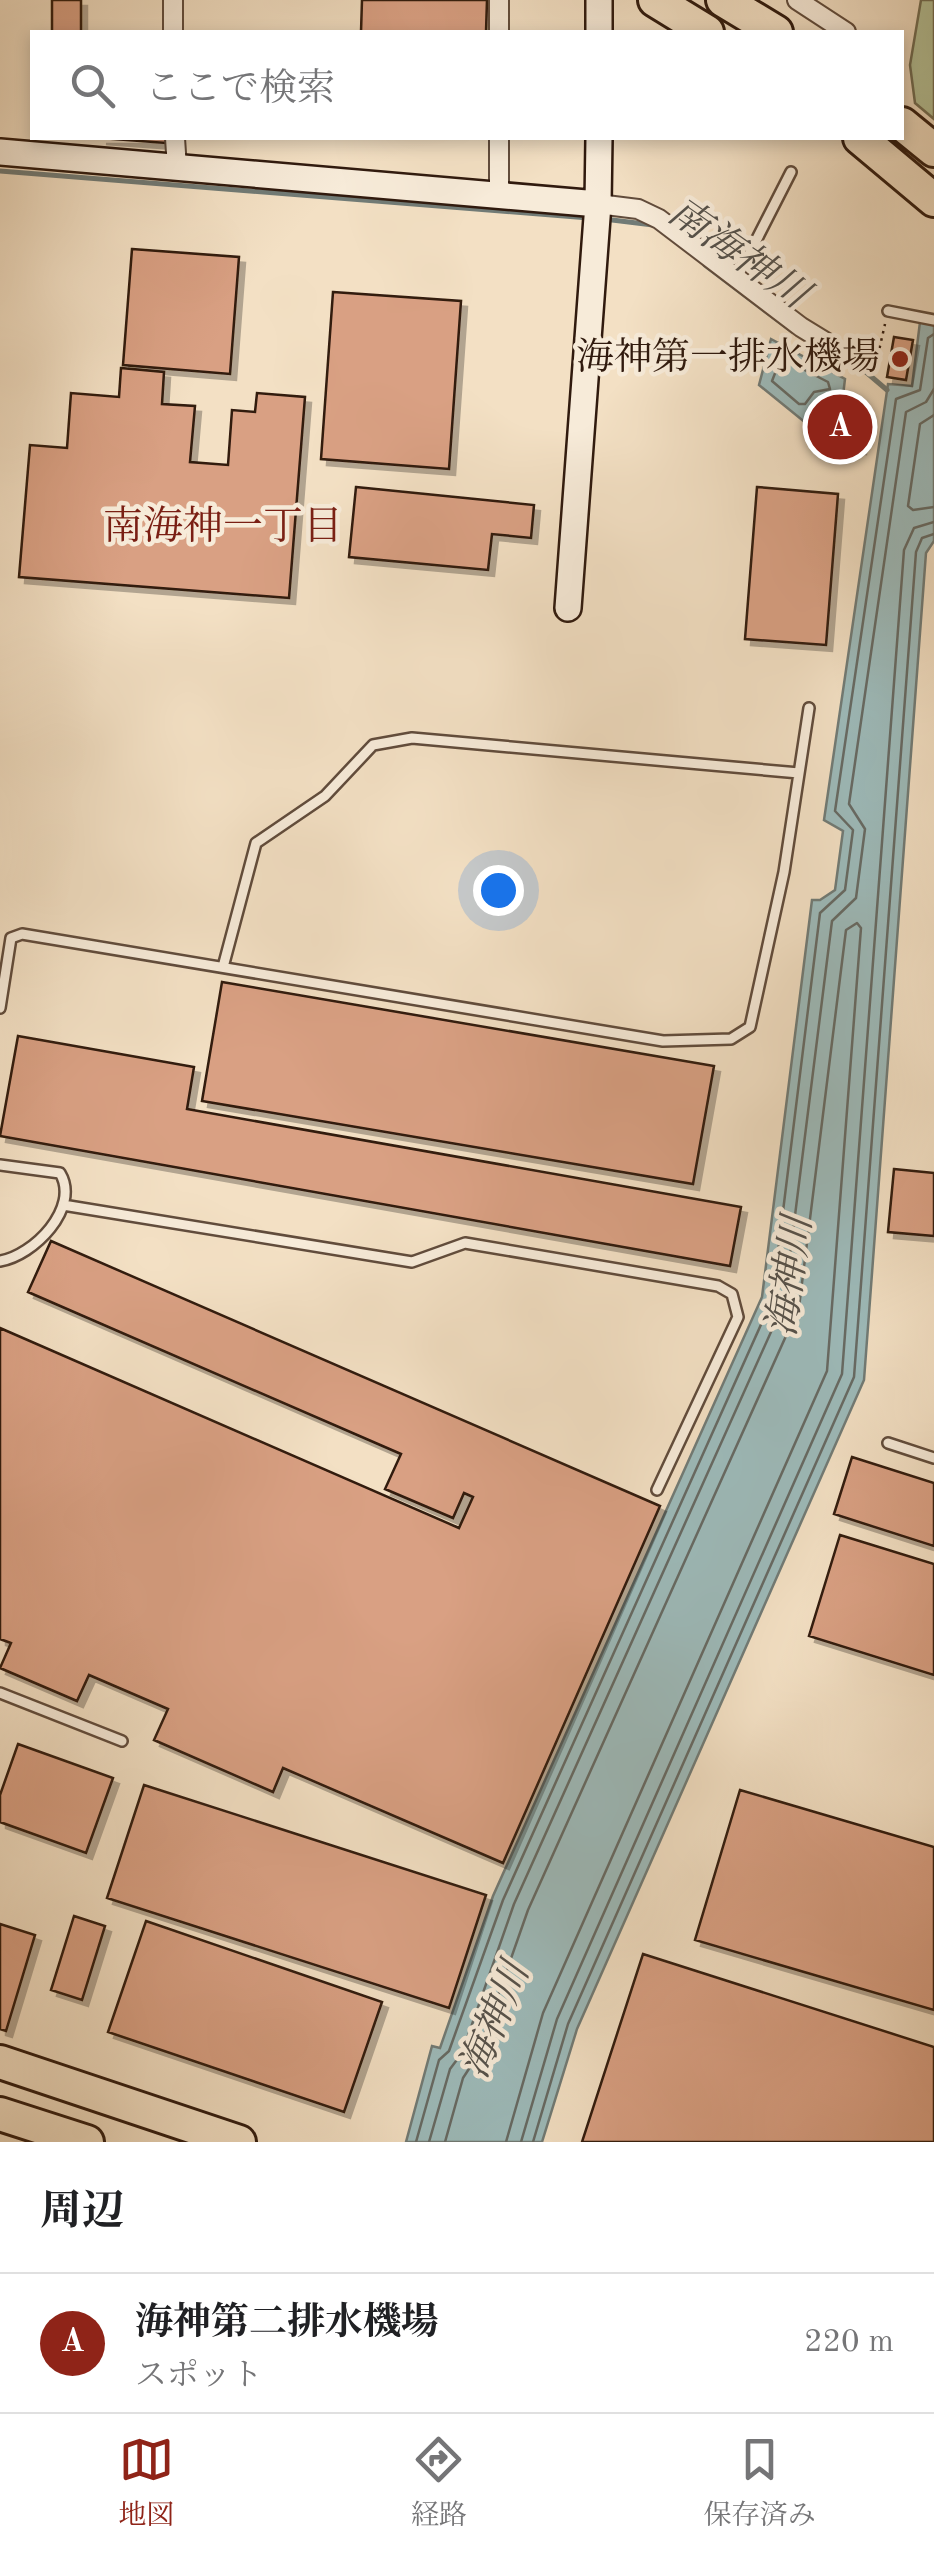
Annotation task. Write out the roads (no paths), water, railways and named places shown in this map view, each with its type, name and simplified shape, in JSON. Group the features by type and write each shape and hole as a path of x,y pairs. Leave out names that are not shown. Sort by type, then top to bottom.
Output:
{"highway":[{"path":"655,0 704,30"},
{"path":"723,0 774,30"},
{"path":"746,0 775,30"},
{"path":"904,126 934,150"},
{"path":"862,140 934,200"},
{"path":"0,2062 239,2142"},
{"path":"0,2078 196,2142"},
{"path":"0,2114 88,2142"}],"street":[{"path":"173,0 173,30"},
{"path":"499,30 500,0"},
{"path":"797,0 816,6 844,30"},
{"path":"176,140 176,168"},
{"path":"499,140 499,195"},
{"path":"568,608 598,204 598,140"},
{"path":"0,152 638,209 659,219 832,346"}],"lane":[{"path":"737,278 790,172"},
{"path":"888,312 934,320"},
{"path":"0,1008 11,938 22,934 663,1040 732,1039 750,1027 784,872 809,708"},
{"path":"223,968 256,843 325,796 373,746 412,738 799,773"},
{"path":"0,1165 60,1173 67,1184 63,1205 51,1226 19,1258 0,1261"},
{"path":"63,1205 412,1262 465,1242 718,1286 732,1294 738,1317 657,1490"},
{"path":"888,1443 934,1458"},
{"path":"0,1693 122,1741"}],"water":[{"name":"海神川","path":"920,322 934,325 934,541 926,553 864,1380 577,2029 542,2142 406,2142 432,2046 440,2048 493,1896 762,1297 812,900 820,900 835,890 843,831 824,820 888,384 912,386"},
{"path":"771,339 845,379 842,404 817,401 812,428 759,385"}],"waterway":[{"name":"南海神川","path":"0,171 589,218"},
{"name":"南海神川","path":"604,219 653,225"},
{"name":"南海神川","path":"705,265 792,331"},
{"name":"南海神川","path":"809,342 860,367 887,390"}],"place":[{"name":"海神第一排水機場","path":"900,359"},
{"name":"海神第二排水機場","path":"840,427"}],"district":[{"name":"南海神一丁目","path":"223,529"}]}
